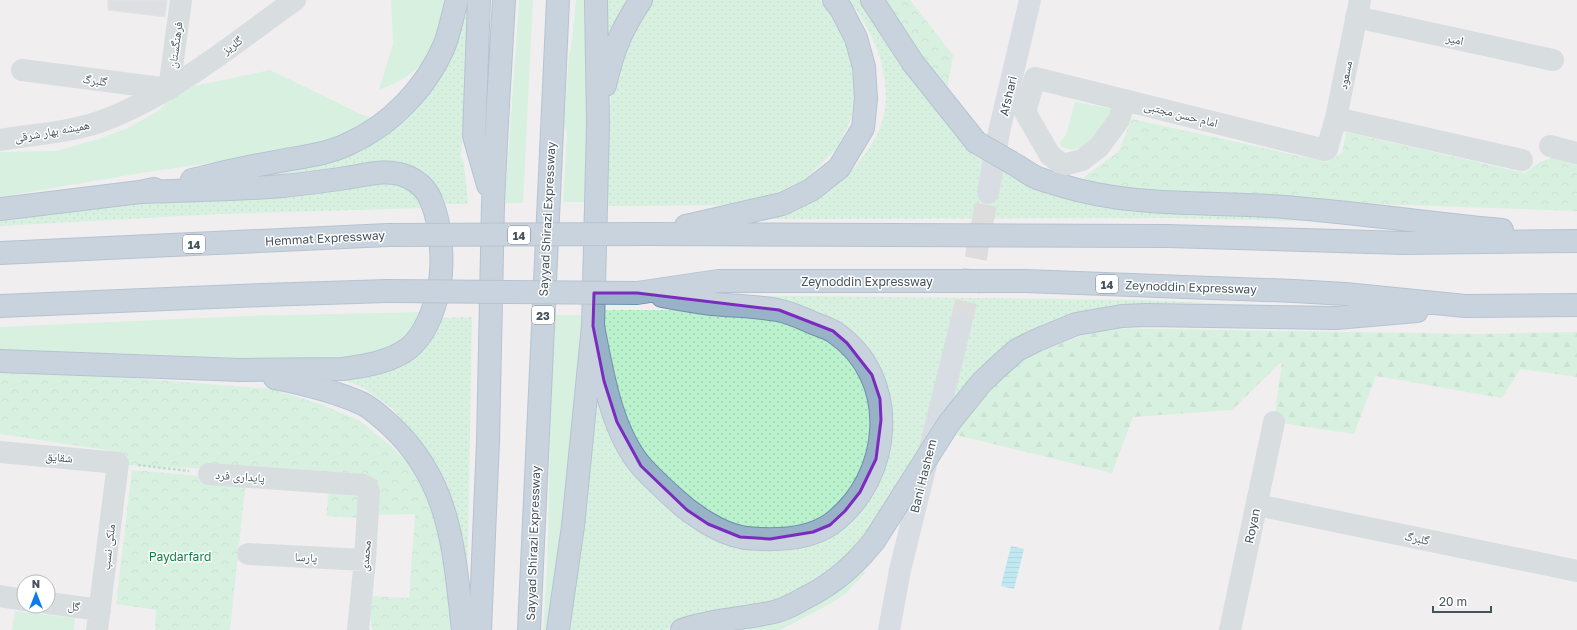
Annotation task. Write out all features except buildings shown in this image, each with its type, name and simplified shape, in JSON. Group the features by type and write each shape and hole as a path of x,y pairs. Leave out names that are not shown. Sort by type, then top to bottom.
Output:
{"highway":[{"path":"140,192 249,167 318,154 348,145 371,132 406,104 434,66 445,43 457,0"},
{"path":"479,0 474,136 494,204"},
{"path":"480,630 488,442 497,123 504,0"},
{"name":"Sayyad Shirazi Expressway","path":"529,630 558,0"},
{"path":"558,630 572,526 593,326 598,124 596,0"},
{"path":"598,124 605,84 616,45 622,31 641,0"},
{"path":"650,234 782,204 811,190 839,168 863,128 866,99 864,67 856,38 841,9 834,0"},
{"path":"872,0 913,63 976,142 1037,178 1086,193 1120,198 1164,202 1320,210 1577,238"},
{"path":"0,209 140,192 281,186 386,172 408,177 416,181 426,190 432,203 439,230 441,260 440,285 429,319 424,329 410,347 398,355 359,367 343,369 241,370 0,361"},
{"name":"Hemmat Expressway","path":"0,253 388,235 650,234"},
{"name":"14","path":"650,234 1167,236 1404,243 1577,242"},
{"name":"Zeynoddin Expressway","path":"637,293 718,281 1026,281 1316,292 1465,306 1577,305"},
{"name":"14","path":"0,306 387,291 637,293"},
{"path":"593,326 604,381 617,422 625,439 641,466 687,510 708,524 740,537 770,539 797,537 830,525 845,511 860,492 876,459 881,441 880,400 872,375 862,358 834,331 778,310 637,293"},
{"path":"682,630 720,620 771,613 792,605 823,589 833,582 862,556 874,541 949,423 982,382 1017,350 1037,340 1076,324 1122,316 1146,315 1336,318 1465,306"},
{"path":"241,370 312,386 364,404 385,420 405,439 428,470 442,504 454,552 463,630"}],"main road":[{"name":"Afshari","path":"988,193 999,132 1030,0"},
{"name":"Bani Hashem","path":"889,630 900,570 961,323"}],"street":[{"name":"فرهنگستان","path":"169,89 181,0"},
{"name":"گلریز","path":"169,89 295,0"},
{"name":"امیر","path":"1358,8 1554,60"},
{"name":"مسعود","path":"1327,149 1336,118 1358,8"},
{"name":"گلبرگ","path":"22,70 169,89"},
{"name":"امام حسن مجتبی","path":"1125,100 1119,120 1100,147 1082,160 1063,165 1050,155 1025,112 1035,78 1327,149"},
{"name":"همیشه بهار شرقی","path":"0,140 77,129 110,118 169,89"},
{"path":"1336,118 1522,160"},
{"path":"1550,146 1577,152"},
{"name":"Royan","path":"1230,630 1274,422"},
{"name":"شقایق","path":"0,452 118,463"},
{"name":"ملکی نسب","path":"99,620 118,463"},
{"name":"پایداری فرد","path":"209,474 363,485"},
{"name":"محمدی","path":"358,630 370,492 367,487 363,485"},
{"name":"گلبرگ","path":"1257,505 1577,571"},
{"name":"پارسا","path":"248,554 365,560"},
{"path":"0,596 16,599"},
{"name":"گل","path":"56,606 99,620"}],"path":[{"name":"پایداری فرد","path":"118,463 209,474"}],"highlighted area":[{"path":"594,293 637,293 779,310 833,331 847,343 872,375 880,399 881,420 876,459 860,492 845,511 830,525 813,532 770,539 740,537 708,524 687,510 641,466 617,422 604,381 593,326"}],"green space":[{"path":"391,0 447,0 437,38 427,58 417,69 399,81 379,90 393,44"},
{"path":"465,0 471,0 461,157 464,163 468,204 439,204 426,181 175,188 380,138"},
{"path":"519,0 533,0 523,203 505,203"},
{"path":"576,0 587,0 586,90 589,202 563,202 567,133 564,127 569,53 571,50"},
{"path":"606,0 631,0 605,58"},
{"path":"651,0 819,0 825,4 844,37 854,70 855,97 851,119 838,147 805,180 747,205 605,206 612,82 619,51"},
{"path":"848,0 865,0 899,57 1039,186 1376,223 1174,218 749,219 794,210 819,199 829,192 840,183 860,160 869,148 882,123 886,95 885,80 878,51 865,24"},
{"path":"880,0 910,0 953,55 946,96"},
{"path":"270,70 365,116 380,117 331,145 141,173 0,197 0,152 56,151 99,139 128,128 160,110 167,102 190,87"},
{"path":"1075,102 1113,109 1105,124 1093,140 1078,149 1070,149 1061,146 1060,142 1066,135"},
{"path":"1132,119 1327,162 1342,153 1346,132 1525,173 1540,162 1556,156 1577,161 1577,211 1375,204 1105,189 1083,178 1119,151"},
{"path":"377,178 415,190 425,208 220,214 0,226 0,218"},
{"path":"716,296 1143,300 1337,309 1037,331 839,568 770,606 684,623 666,630 566,630 597,374 607,419 702,527 823,536 888,442 851,343"},
{"path":"603,310 690,310 781,321 830,334 858,362 868,398 870,420 870,441 867,459 861,472 840,502 819,518 806,525 790,530 748,530 731,525 695,507 650,460 637,443 627,422 607,369"},
{"path":"424,312 412,334 383,356 307,362 146,354 0,351 0,327 247,316"},
{"path":"553,315 584,315 580,383 549,630 543,630 547,569"},
{"path":"472,317 467,598 438,471 426,450 393,409 364,388 340,378 436,318"},
{"path":"1102,328 1482,334 1577,332 1577,377 1520,369 1502,398 1376,376 1354,434 1274,422 1282,361 1232,410 1133,417 1112,473 956,435 975,405 1014,361"},
{"path":"0,368 272,389 323,405 360,421 390,445 415,470 436,511 455,630 372,630 368,596 409,598 415,514 375,515 374,519 326,516 331,474 124,465 115,455 107,450 0,434"},
{"name":"Paydarfard","path":"132,470 246,480 230,630 155,630 156,610 116,604"},
{"path":"860,571 866,572 846,593 830,604 780,630 729,630"},
{"path":"15,611 16,614 41,614 75,618 74,630 12,630"}],"water":[{"path":"1011,546 1024,549 1014,589 1001,586"}],"tunnel":[{"path":"961,323 971,283 988,193"}]}
